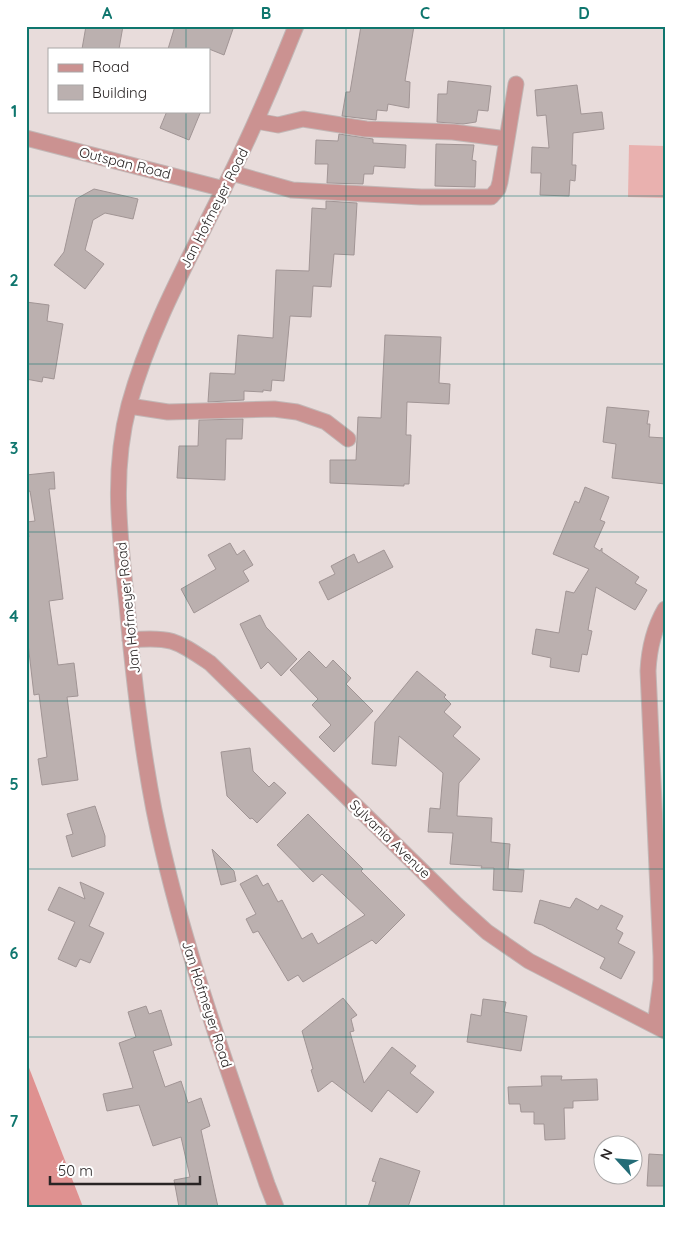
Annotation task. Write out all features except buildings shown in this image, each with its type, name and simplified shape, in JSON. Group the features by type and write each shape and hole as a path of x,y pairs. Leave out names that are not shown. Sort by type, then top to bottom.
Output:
{"street":[{"name":"Jan Hofmeyer Road","path":"276,1207 214,1031 172,886 155,812 143,751 130,640 118,510 118,470 122,437 129,406 156,326 232,173 296,26"},
{"path":"232,173 292,190 421,197 491,197 498,189 516,84"},
{"path":"256,121 278,125 303,119 366,129 453,132 507,139"},
{"name":"Outspan Road","path":"26,138 224,189"},
{"path":"129,406 168,412 274,409 297,412 326,422 348,439"},
{"path":"660,1028 661,956 648,671 649,654 655,632 665,609"},
{"name":"Sylvania Avenue","path":"130,640 168,639 210,663 457,905 487,932 529,961 660,1028"}],"shaded area":[{"path":"629,145 665,146 665,198 628,197"},
{"path":"26,1060 83,1207 26,1207"}]}
